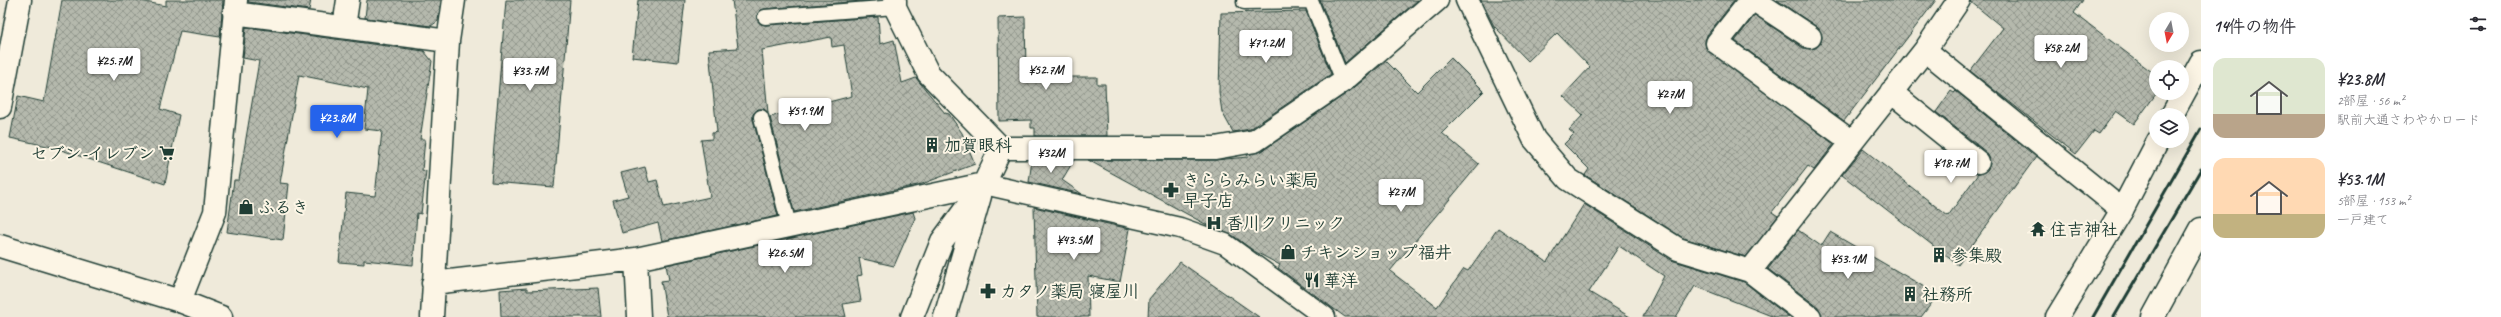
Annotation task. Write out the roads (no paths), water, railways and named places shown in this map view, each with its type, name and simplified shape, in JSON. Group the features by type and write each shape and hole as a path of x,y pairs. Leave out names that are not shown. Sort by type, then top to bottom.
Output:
{"street":[{"path":"0,107 20,0"},
{"path":"344,27 348,0"},
{"path":"432,317 448,41 454,0"},
{"path":"895,3 928,73 1001,148 1215,148 1255,141 1343,81 1437,0"},
{"path":"1467,0 1534,139 1568,179 1678,249 1750,271 1810,317"},
{"path":"1750,0 1717,43 1852,142"},
{"path":"1754,0 1810,37"},
{"path":"1750,271 1925,50 1959,0"},
{"path":"180,301 215,212 235,7 344,27 448,41"},
{"path":"1925,50 2122,210"},
{"path":"2176,108 2201,62"},
{"path":"1891,92 1978,162"},
{"path":"945,317 984,184 1001,148"},
{"path":"2057,317 2122,210 2154,148"},
{"path":"433,283 636,259 984,184 1180,228 1225,244 1325,317"},
{"path":"912,317 942,241 984,184"},
{"path":"2153,317 2201,229"},
{"path":"0,246 180,301 221,317"},
{"path":"636,259 639,317"}],"lane":[{"path":"1244,2 1311,1 1343,81"},
{"path":"766,17 895,3"},
{"path":"761,117 789,225"}],"railway":[{"path":"2093,317 2201,129"},
{"path":"2114,317 2201,169"}],"place":[{"name":"加賀眼科","path":"932,145"},
{"name":"セブン-イレブン","path":"167,153"},
{"name":"きららみらい薬局 早子店","path":"1171,190"},
{"name":"ふるき","path":"246,207"},
{"name":"香川クリニック","path":"1214,223"},
{"name":"住吉神社","path":"2038,229"},
{"name":"チキンショップ福井","path":"1288,252"},
{"name":"参集殿","path":"1939,255"},
{"name":"華洋","path":"1312,280"},
{"name":"カタノ薬局 寝屋川","path":"988,291"},
{"name":"社務所","path":"1910,294"}]}
